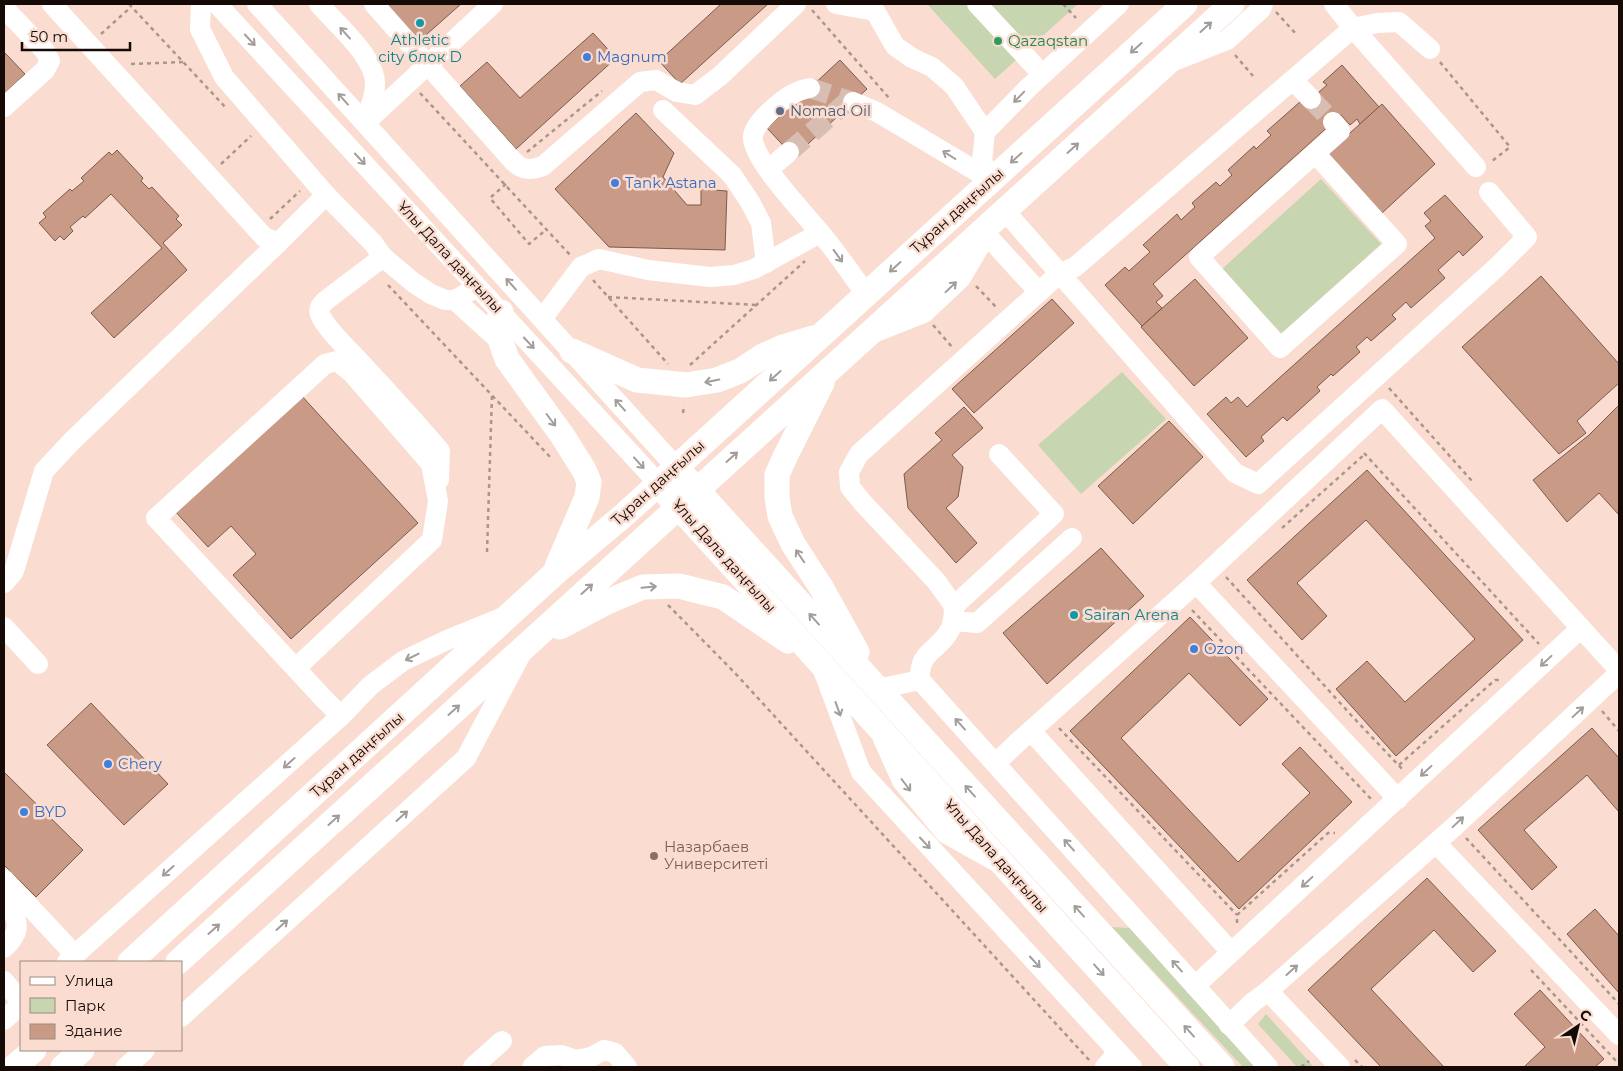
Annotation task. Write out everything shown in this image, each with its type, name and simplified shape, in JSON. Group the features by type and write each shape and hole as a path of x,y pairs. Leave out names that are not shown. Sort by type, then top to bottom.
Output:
{"main road":[{"name":"Тұран даңғылы","path":"131,961 554,574 624,515 1185,4"},
{"name":"Тұран даңғылы","path":"179,961 1232,4"},
{"path":"501,312 498,323 501,342 507,359 562,435 584,470 589,482 587,497 554,574"},
{"path":"572,351 636,380 717,380 740,372 763,356 783,347 820,335"},
{"path":"830,368 777,475 777,496 780,516 793,544 821,587 877,689"},
{"name":"Ұлы Дала даңғылы","path":"676,467 687,498 821,664 1187,1067"},
{"name":"Ұлы Дала даңғылы","path":"658,483 687,498 877,689 1222,1067"},
{"path":"526,644 607,602 643,587 679,586 723,598 821,664"},
{"path":"14,1067 33,1051"},
{"path":"63,1067 81,1051"}],"street":[{"path":"52,4 257,231 264,237 278,243"},
{"path":"201,4 200,29 224,77 326,195 373,243 377,262 431,294 445,300 455,300 477,287"},
{"name":"Ұлы Дала даңғылы","path":"217,4 658,483"},
{"name":"Ұлы Дала даңғылы","path":"257,4 676,467"},
{"path":"319,4 362,52 372,72 375,86 365,123"},
{"path":"374,4 514,162 519,167 532,170 543,166 640,82 656,80 677,92 695,95 720,76 796,4"},
{"path":"365,123 493,4"},
{"path":"836,4 873,7 895,46 912,58 932,67 954,86 985,132"},
{"path":"977,4 1042,74"},
{"path":"991,180 982,161 985,132 1042,74 1119,4"},
{"path":"1162,24 1175,4"},
{"path":"1334,4 1353,28 1482,166"},
{"path":"4,8 45,51 50,61 45,70 4,107"},
{"path":"1165,64 1227,40 1261,9 1269,8"},
{"path":"1072,538 977,623 954,614 936,581 863,503 850,486 849,472 859,454 1060,273 1075,267 1353,28 1377,23 1399,22 1430,49"},
{"path":"1294,80 1312,99"},
{"path":"810,88 795,93 774,107 759,123 753,135 754,146 785,192 820,233 866,294"},
{"path":"853,102 885,107 991,180"},
{"path":"663,110 732,175 746,195 761,223 766,263"},
{"path":"1315,153 1397,244 1280,348 1199,257 1315,153 1340,131 1333,122"},
{"path":"769,169 789,152"},
{"path":"992,223 1060,273 1235,473 1258,484 1527,237 1489,192"},
{"path":"4,583 14,571 44,472 71,442 326,195"},
{"path":"992,223 1039,292"},
{"path":"542,319 582,266 599,259 648,270 710,277 744,273 820,233"},
{"path":"296,668 432,540 438,501 440,451 320,316 319,308 325,301 377,262"},
{"path":"455,300 501,342"},
{"path":"341,716 156,518 325,364 337,361 352,373 431,464 438,501"},
{"path":"996,764 1031,730 1181,597 1200,587 1220,572 1382,409 1581,628 1619,671 1455,826 1229,1025"},
{"path":"999,454 1054,514 954,614 949,633 926,655 920,667 920,680 1268,1067"},
{"path":"1200,587 1398,799"},
{"path":"4,879 71,959 341,716 371,685 403,661 447,640 510,615"},
{"path":"4,627 38,664"},
{"path":"1194,986 1581,628"},
{"path":"182,1016 466,758 526,644"},
{"path":"821,664 860,772 1132,1067"},
{"path":"877,689 920,680"},
{"path":"1031,730 1231,952"},
{"path":"1436,843 1619,1035"},
{"path":"4,903 10,905 18,921 14,938 4,948"},
{"path":"4,981 20,1002"},
{"path":"1268,991 1340,1067"},
{"path":"4,1020 20,1004"},
{"path":"473,1067 502,1041"},
{"path":"532,1067 545,1056 561,1055 576,1060 591,1057 604,1050 615,1054 627,1067"},
{"path":"126,1067 144,1051"},
{"path":"1105,1067 1118,1052"}],"path":[{"path":"806,4 885,107"},
{"path":"1063,4 1076,18"},
{"path":"90,44 131,7"},
{"path":"1269,8 1297,35"},
{"path":"1430,49 1510,147 1482,166"},
{"path":"1232,52 1252,76"},
{"path":"109,65 185,62"},
{"path":"409,82 582,266 682,380 757,305 806,260"},
{"path":"208,176 251,136"},
{"path":"506,184 490,198 529,244 547,229"},
{"path":"257,231 300,191"},
{"path":"377,262 492,395 558,464"},
{"path":"971,282 996,307"},
{"path":"608,296 757,305"},
{"path":"929,320 952,347"},
{"path":"1378,375 1475,484"},
{"path":"487,552 492,395"},
{"path":"1351,439 1550,656"},
{"path":"1278,532 1364,454"},
{"path":"1200,587 1213,584 1220,572 1407,774"},
{"path":"664,586 668,606 735,673 1095,1067"},
{"path":"1181,597 1383,812"},
{"path":"1399,765 1495,680 1503,681"},
{"path":"1598,707 1619,731"},
{"path":"1066,722 1059,729 1237,915"},
{"path":"1455,826 1619,1004"},
{"path":"1526,964 1619,1064"},
{"path":"1614,1058 1619,1052"},
{"path":"1301,1067 1309,1061"}],"green space":[{"name":"Qazaqstan","path":"927,4 1078,4 995,79"},
{"path":"1321,179 1381,244 1282,334 1222,269"},
{"path":"1122,372 1166,419 1081,494 1038,445"},
{"path":"1112,927 1130,928 1259,1067 1243,1067"},
{"path":"1266,1014 1314,1067 1297,1067 1258,1024"}],"building":[{"name":"Athletic city блок D","path":"384,4 461,4 418,42"},
{"path":"721,4 768,4 680,84 659,61"},
{"path":"593,33 616,58 516,149 460,86 487,62 520,98"},
{"path":"4,52 25,74 4,94"},
{"path":"840,60 867,89 794,157 767,128"},
{"path":"1342,65 1379,107 1360,124 1357,119 1350,125 1341,115 1153,284 1163,296 1156,302 1162,308 1142,326 1105,285 1125,267 1129,271 1150,252 1143,245 1177,214 1181,220 1195,207 1192,203 1216,182 1220,186 1232,175 1228,170 1254,146 1256,149 1271,135 1267,131 1301,101 1304,105 1327,85 1323,82"},
{"path":"1382,104 1435,164 1382,213 1328,153"},
{"name":"Tank Astana","path":"636,113 674,153 663,177 687,205 701,205 701,189 727,191 725,250 609,247 555,189"},
{"path":"117,150 143,178 141,181 149,189 152,187 179,216 176,219 182,225 163,243 187,270 114,338 91,313 162,248 111,194 85,218 83,216 70,227 73,231 64,240 60,236 55,241 39,223 46,217 43,213 70,189 72,191 84,181 81,178 109,152 112,155"},
{"path":"1445,195 1483,237 1463,256 1459,251 1438,270 1445,278 1411,308 1406,302 1392,315 1396,319 1371,341 1367,337 1356,347 1360,352 1333,376 1331,374 1317,387 1320,391 1287,421 1283,417 1261,437 1264,441 1246,457 1207,414 1226,397 1231,403 1238,397 1247,407 1435,238 1425,226 1431,221 1424,213"},
{"path":"1541,276 1619,364 1619,383 1577,421 1586,433 1559,454 1462,347"},
{"path":"1195,279 1248,338 1194,386 1141,327"},
{"path":"1052,299 1074,323 974,413 952,389"},
{"path":"300,394 418,523 291,639 233,575 256,554 231,526 208,547 173,509"},
{"path":"1619,405 1619,515 1599,493 1567,522 1533,480 1589,435"},
{"path":"964,407 983,428 952,455 963,467 958,497 946,508 977,543 956,563 908,508 904,474 942,440 935,433"},
{"path":"1169,421 1203,457 1133,524 1098,486"},
{"path":"1367,470 1523,640 1396,756 1336,689 1367,661 1405,702 1475,639 1366,520 1297,583 1327,616 1302,640 1247,580"},
{"name":"Sairan Arena","path":"1101,548 1144,596 1047,684 1003,633"},
{"path":"1190,617 1268,699 1240,726 1189,673 1121,738 1238,862 1310,793 1282,764 1300,747 1352,802 1239,909 1070,731"},
{"name":"Chery","path":"91,703 168,784 124,825 47,745"},
{"path":"1592,728 1619,758 1619,812 1587,775 1524,830 1557,867 1532,890 1478,830"},
{"name":"BYD","path":"5,773 83,850 36,897 4,865"},
{"path":"1427,878 1496,951 1473,972 1434,930 1371,989 1444,1067 1381,1067 1308,990"},
{"path":"1595,909 1619,936 1619,993 1567,934"},
{"path":"1540,990 1604,1059 1595,1067 1524,1067 1545,1047 1514,1014"}],"tunnel":[{"path":"810,88 853,102"},
{"path":"1311,99 1333,122"},
{"path":"789,152 849,100"}],"place":[{"name":"Athletic city блок D","path":"420,23"},
{"name":"Qazaqstan","path":"998,41"},
{"name":"Magnum","path":"587,57"},
{"name":"Nomad Oil","path":"780,111"},
{"name":"Tank Astana","path":"615,183"},
{"name":"Sairan Arena","path":"1074,615"},
{"name":"Ozon","path":"1194,649"},
{"name":"Chery","path":"108,764"},
{"name":"BYD","path":"24,812"},
{"name":"Назарбаев Университеті","path":"654,856"}]}
